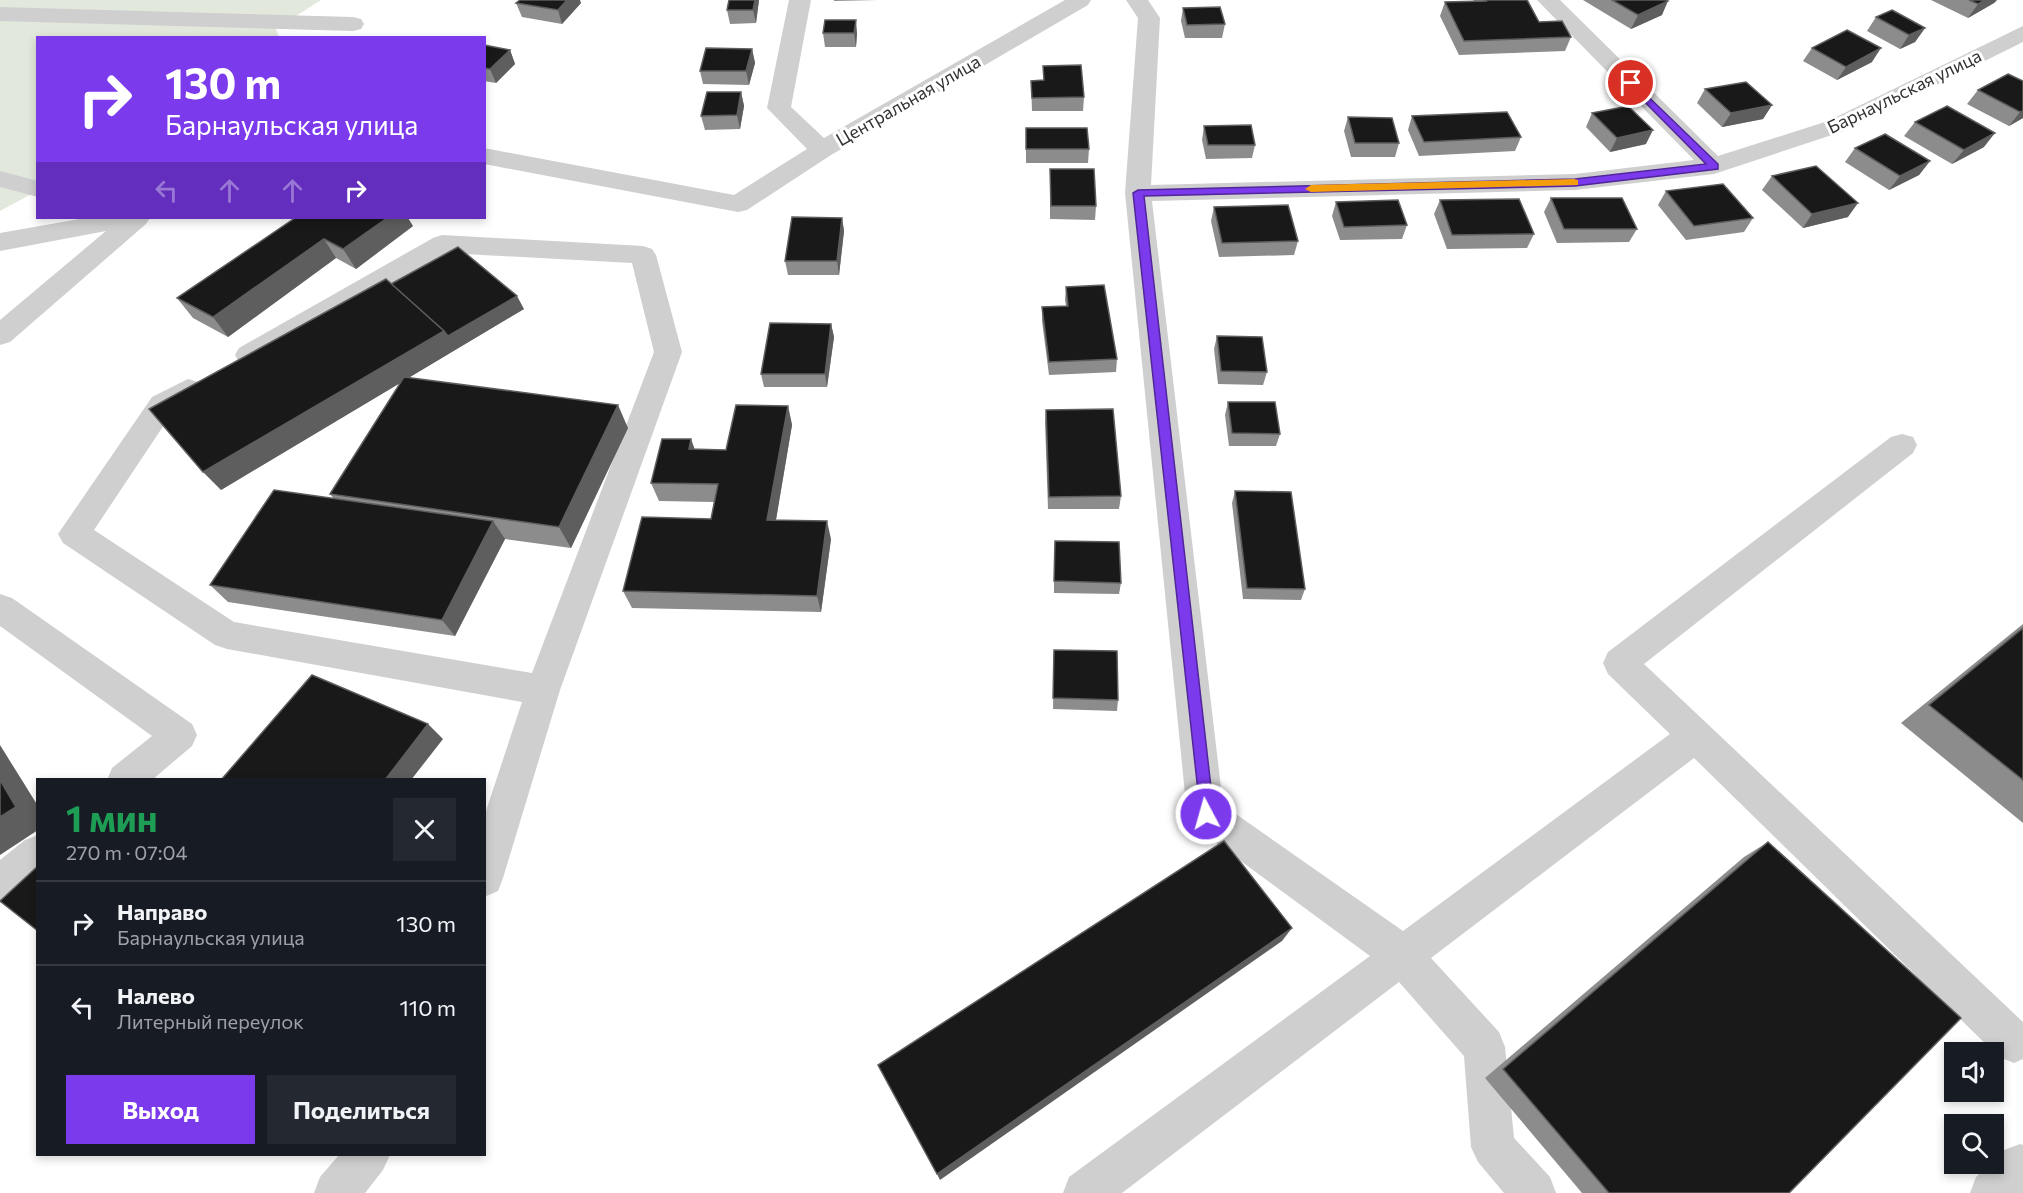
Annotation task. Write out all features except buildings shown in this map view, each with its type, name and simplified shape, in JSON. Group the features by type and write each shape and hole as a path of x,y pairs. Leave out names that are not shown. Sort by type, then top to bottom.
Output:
{"street":[{"path":"800,0 779,108 822,150"},
{"name":"Центральная улица","path":"486,156 738,204 822,150 1080,0"},
{"path":"1137,0 1149,18 1138,193 1206,814 1402,955 1484,1047 1493,1147 1534,1193"},
{"path":"1548,0 1714,166"},
{"path":"0,14 72,18 354,23"},
{"name":"Барнаульская улица","path":"1138,193 1575,182 1714,166 1836,126 2023,33"},
{"path":"0,179 36,188"},
{"path":"0,242 123,219"},
{"path":"0,335 135,219"},
{"path":"486,872 543,690 668,352 644,255 442,244 162,405 74,534 227,635 543,690"},
{"path":"1902,445 1620,663 2020,1037"},
{"path":"0,608 179,735 127,778"},
{"path":"1085,1193 1696,736"},
{"path":"0,884 36,855"},
{"path":"336,1193 367,1156"}],"shaded area":[{"path":"0,0 321,0 276,29 279,36 36,36 36,192 0,211"}],"slow traffic":[{"path":"1311,189 1574,182"}],"route":[{"path":"1206,814 1138,193 1575,182 1714,166 1631,83"}]}
